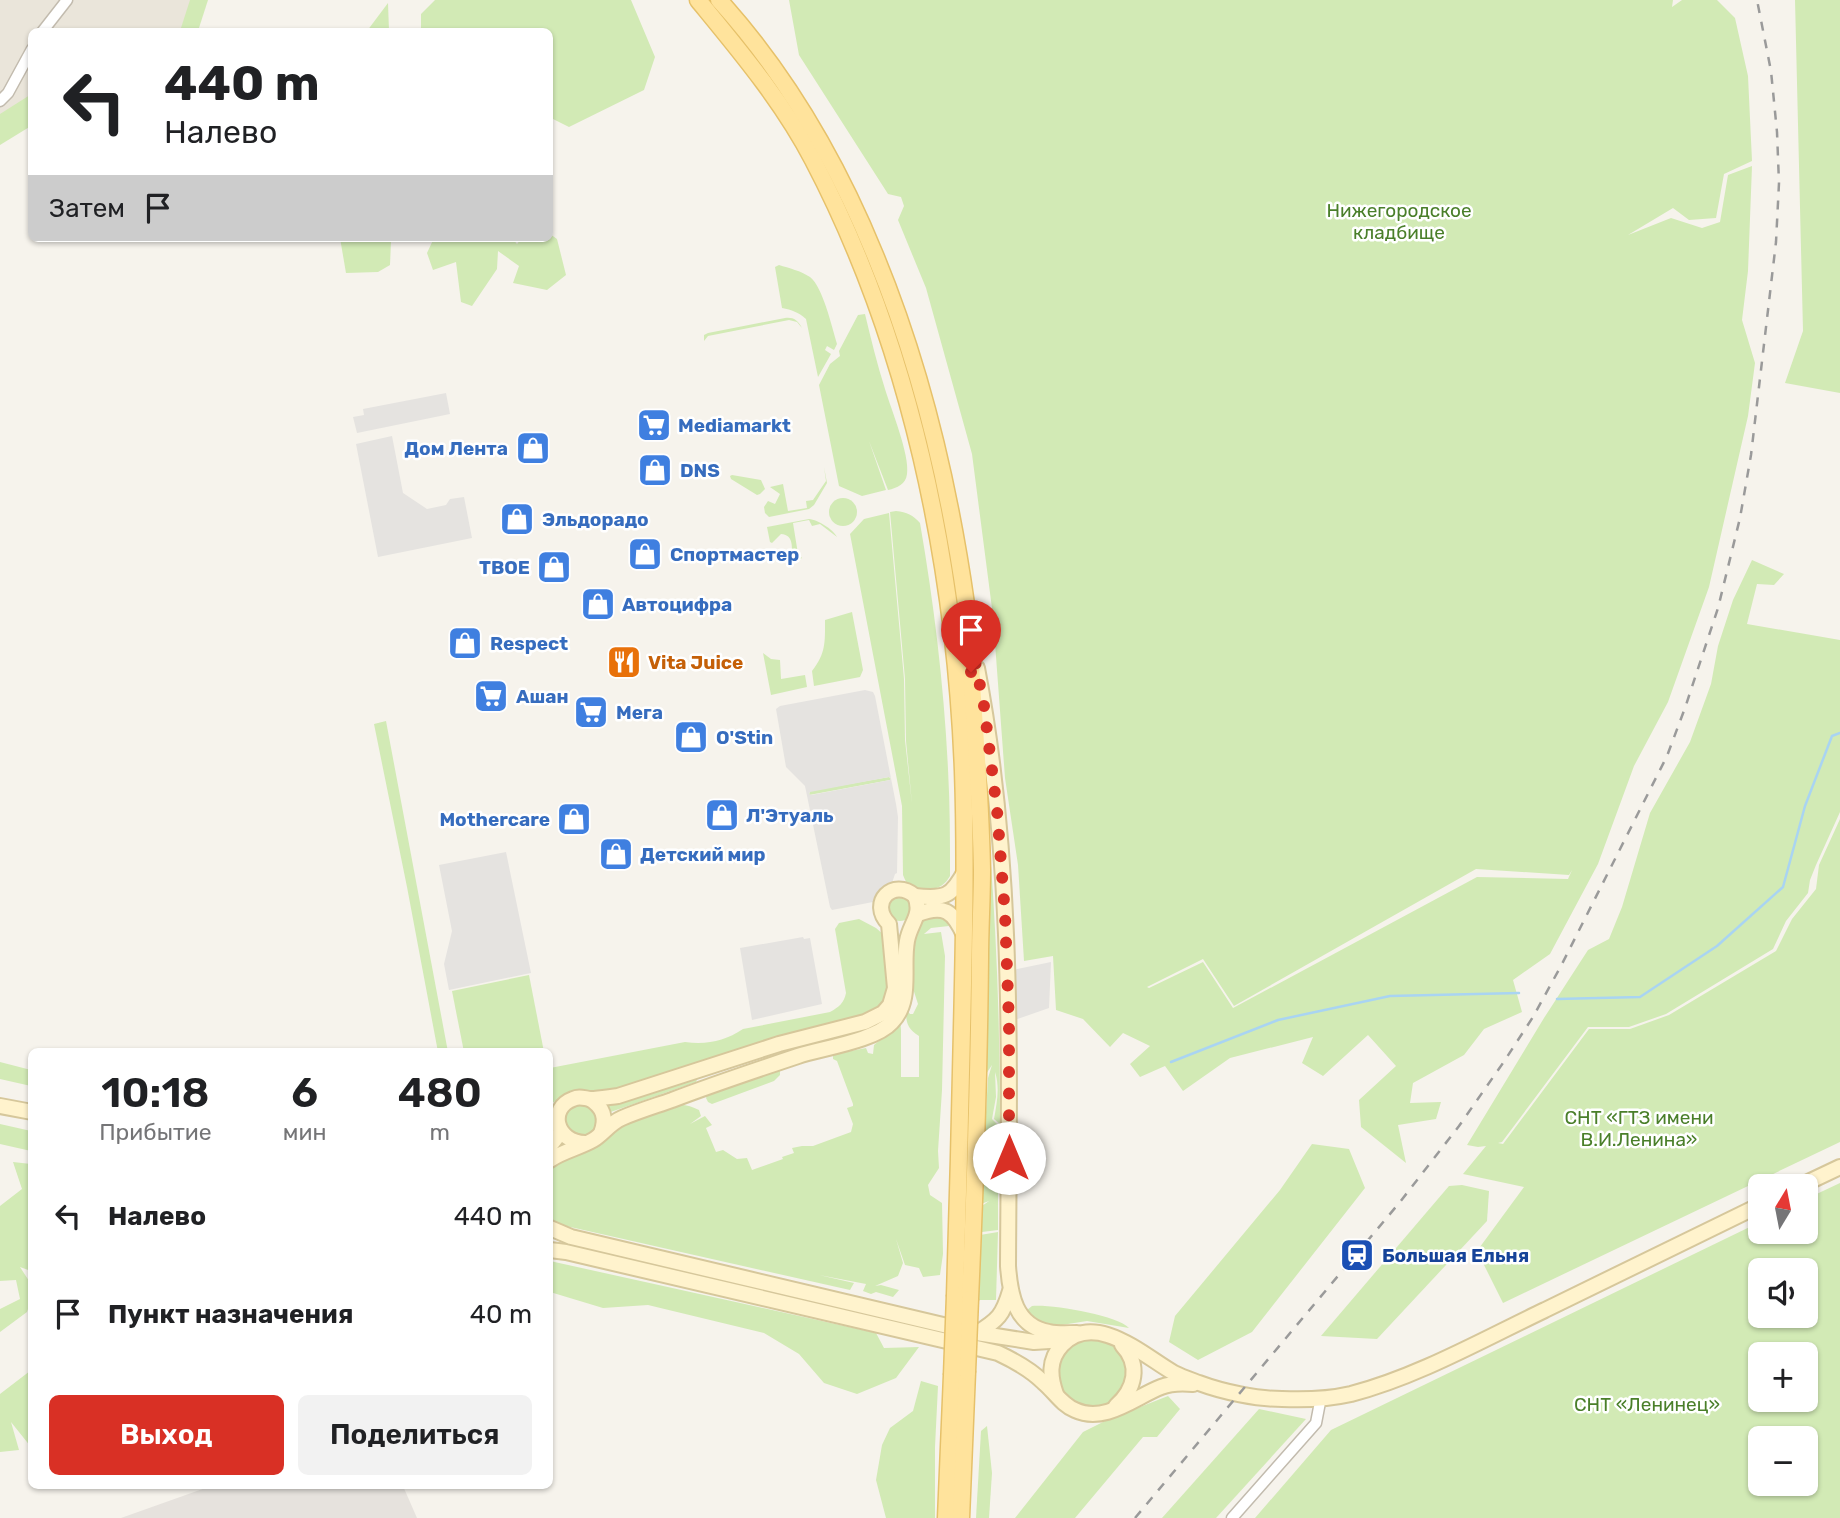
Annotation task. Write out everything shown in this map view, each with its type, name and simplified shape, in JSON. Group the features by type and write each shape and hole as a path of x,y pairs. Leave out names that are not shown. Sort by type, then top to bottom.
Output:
{"main road":[{"path":"698,0 746,59 812,158 869,284 892,349 921,459 948,604 962,768 965,871 963,1297"},
{"path":"719,0 765,57 820,139 862,222 885,278 909,345 938,453 966,603 978,767 982,871 979,1038 959,1374 946,1518"},
{"path":"968,625 984,706 997,810 1008,971 1010,1292 1025,1321 1037,1329 1072,1337"},
{"path":"915,896 939,897 950,893 965,871"},
{"path":"553,1158 591,1141 619,1119 810,1052 880,1032 890,1024 902,1006 906,989 906,949 915,918 919,905 909,891 901,889 888,893 883,898 881,912 889,923 897,927 905,926 915,918 931,909 942,909 957,920 964,935"},
{"path":"585,1143 568,1139 561,1132 558,1121 561,1109 575,1098 618,1096 779,1044 865,1022 883,1013 890,1005 895,988 889,923"},
{"path":"590,1099 602,1109 604,1125 601,1133"},
{"path":"0,1106 28,1111"},
{"path":"553,1142 561,1132"},
{"path":"1818,1177 1840,1167"},
{"path":"553,1229 571,1237 977,1333 1034,1342 1093,1331 1107,1334 1176,1374 1201,1384 1240,1394 1281,1399 1348,1395 1386,1384 1748,1211"},
{"path":"553,1250 998,1353 1023,1365 1066,1406 1078,1412 1096,1414 1130,1404 1161,1387 1177,1383 1201,1384"},
{"path":"977,1333 997,1321 1005,1309 1010,1292"},
{"path":"1056,1394 1051,1380 1052,1360 1058,1349 1072,1337"},
{"path":"1112,1409 1126,1397 1132,1386 1134,1369 1128,1351 1118,1340"},
{"path":"959,1374 961,1518"}],"street":[{"path":"45,28 67,0"},
{"path":"0,101 8,93 28,56"},
{"path":"1232,1518 1316,1423 1321,1397"}],"shaded area":[{"path":"0,0 195,0 188,28 28,28 28,101 0,122"},
{"path":"446,393 450,414 357,433 353,417 364,415 363,409"},
{"path":"392,436 403,493 427,509 446,505 450,499 464,497 472,538 378,557 356,444"},
{"path":"865,690 873,692 875,696 891,778 898,817 897,873 892,883 884,888 878,901 832,910 830,907 805,786 786,767 776,709","holes":["889,777 890,780 811,795 809,794"]},
{"path":"506,852 531,973 449,990 444,964 452,931 439,865"},
{"path":"810,938 822,1004 752,1020 740,948"},
{"path":"1051,962 1049,1008 1009,1022 1008,971"},
{"path":"203,1489 404,1489 417,1518 121,1518"}],"green space":[{"path":"190,0 208,0 199,28 181,28"},
{"path":"435,0 631,0 655,57 644,90 569,127 553,119 553,28 421,28 421,14"},
{"name":"Нижегородское кладбище","path":"789,0 1673,0 1672,7 1682,0 1717,0 1735,18 1748,76 1752,161 1724,174 1716,218 1689,220 1673,208 1628,235 1671,218 1702,228 1720,222 1728,175 1752,166 1748,271 1742,320 1755,363 1748,416 1709,587 1668,702 1634,766 1598,864 1550,954 1513,980 1522,1012 1484,1029 1464,1055 1413,1083 1410,1103 1441,1102 1436,1119 1398,1125 1406,1163 1361,1127 1359,1100 1396,1066 1368,1035 1323,1076 1302,1063 1313,1037 1230,1058 1183,1091 1165,1066 1140,1077 1130,1064 1150,1046 1123,1033 1110,1047 1083,1019 1056,1010 1053,956 1024,961 1018,865 1005,778 993,616 972,454 926,288 898,220 904,206 901,197 888,194 799,55","holes":["1476,869 1569,875 1572,870 1568,879 1477,877 1233,1008 1203,962 1147,987 1203,959 1234,1006"]},
{"path":"1795,0 1840,0 1840,393 1785,383 1803,331"},
{"path":"388,3 389,28 369,28"},
{"path":"28,96 28,128 0,145 0,114"},
{"path":"553,236 557,239 566,275 547,290 513,283 519,266 498,251 497,269 472,306 461,302 456,262 433,270 427,253 432,242 553,242"},
{"path":"341,242 391,242 390,265 378,272 346,273"},
{"path":"779,265 810,277 819,289 826,308 837,344 834,350 827,346 825,350 831,354 818,377 806,319 782,308 775,267"},
{"path":"865,314 907,466 903,483 888,490 869,441 886,490 862,496 839,486 819,385 830,364 840,356 839,351 858,315"},
{"path":"785,318 795,320 799,323 802,328 797,322 789,320 708,336 704,341 704,335 708,333"},
{"path":"824,467 827,483 809,509 769,517 765,513 764,507 768,501 775,504 780,494 770,487 783,484 788,511 807,508 806,501 813,500 826,481"},
{"path":"732,475 761,480 765,489 757,495 731,479"},
{"path":"843,498 853,502 857,512 853,522 843,526 833,522 829,512 833,502"},
{"path":"890,512 909,514 920,523 938,645 946,738 950,876 939,887 923,890 924,888 921,891 909,886 903,875 902,806 850,534 864,519 889,513 904,679 905,740 912,804 906,741 905,679"},
{"path":"809,519 825,525 837,537 820,524 812,526 809,520 793,523 798,554 802,558 800,559 792,555 788,536 781,534 770,542 767,527"},
{"name":"СНТ «ГТЗ имени В.И.Ленина»","path":"1752,560 1784,574 1774,585 1757,584 1747,624 1840,640 1840,812 1810,880 1808,893 1786,921 1773,949 1666,1014 1629,1027 1588,1027 1502,1142 1498,1143 1503,1144 1589,1029 1630,1029 1669,1015 1776,951 1792,919 1816,889 1819,865 1840,819 1840,1142 1773,1174 1748,1174 1748,1186 1503,1303 1477,1251 1524,1187 1463,1174 1486,1146 1467,1145 1588,950 1609,939 1622,907 1650,813 1690,742 1711,684 1718,646 1733,600"},
{"path":"852,612 863,670 860,677 814,686 812,671 824,647 825,620"},
{"path":"763,653 771,659 780,660 781,679 805,675 807,687 771,695"},
{"path":"386,721 447,1048 437,1048 374,724"},
{"path":"889,777 890,780 809,795 810,791"},
{"path":"988,851 996,953 1000,1124 994,1119 998,1089 995,1072 996,1097 992,1119 999,1126 996,1174 982,1182 988,1078 992,1065 986,1074"},
{"path":"900,895 909,899 913,908 909,917 900,921 891,917 887,908 891,899"},
{"path":"938,915 949,926 931,928 924,934 941,932 945,956 939,1168 928,1185 930,1195 942,1203 943,1254 940,1275 923,1277 919,1268 905,1265 896,1239 903,1263 898,1276 875,1286 899,1290 893,1297 863,1291 866,1284 819,1275 854,1283 850,1290 553,1221 553,1162 645,1114 681,1105 699,1110 701,1116 690,1124 705,1116 712,1125 706,1128 716,1152 723,1150 737,1159 747,1158 752,1170 794,1153 792,1148 813,1146 851,1132 853,1124 847,1108 853,1104 833,1056 866,1048 868,1053 873,1054 874,1045 891,1031 900,1018 901,1077 919,1077 919,1036 908,1025 906,1009 913,1014 918,1004 907,970 907,958 922,918"},
{"path":"859,919 884,935 893,982 883,1010 641,1085 575,1092 553,1103 553,1067 685,1042 716,1041 743,1029 830,1012 842,1002 846,993 835,929 839,923"},
{"path":"529,975 543,1048 463,1048 452,991"},
{"path":"0,1062 28,1069 28,1085 0,1079"},
{"path":"780,1067 780,1075 774,1081 712,1104 706,1098 708,1093"},
{"path":"701,1071 696,1082 605,1114 600,1101"},
{"path":"577,1104 587,1104 599,1116 595,1133 584,1138 568,1131 567,1127 567,1112"},
{"path":"0,1124 28,1130 28,1150 0,1144"},
{"path":"1312,1144 1349,1149 1365,1188 1252,1332 1198,1360 1169,1342 1175,1316 1280,1190"},
{"path":"13,1162 28,1164 28,1270 20,1267 28,1279 28,1309 0,1332 0,1309 20,1299 16,1280 0,1281 0,1206 22,1189"},
{"path":"998,1175 998,1230 982,1232 982,1206 989,1201 981,1204 982,1184"},
{"name":"СНТ «Ленинец»","path":"1840,1183 1840,1518 1255,1518 1331,1430 1748,1228 1748,1244 1818,1244 1818,1193"},
{"path":"1462,1185 1489,1191 1487,1221 1377,1339 1321,1336 1449,1186"},
{"path":"998,1232 996,1300 978,1300 980,1235"},
{"path":"553,1262 876,1333 884,1348 919,1347 896,1378 857,1394 824,1383 799,1354 764,1333 648,1305 603,1308 553,1293"},
{"path":"1032,1306 1083,1311 1122,1323 1129,1328 1087,1321 1055,1326 1041,1325 1028,1316 1027,1310"},
{"path":"1093,1336 1115,1344 1128,1363 1126,1388 1109,1405 1085,1408 1066,1397 1061,1389 1057,1366 1061,1355 1070,1344"},
{"path":"28,1373 28,1443 11,1422 19,1450 0,1452 0,1394"},
{"path":"921,1381 938,1386 935,1518 886,1518 876,1480 882,1445 890,1428 913,1411"},
{"path":"1168,1396 1180,1409 1157,1437 1143,1437 1075,1518 1015,1518 1083,1432"},
{"path":"1259,1409 1306,1419 1216,1518 1162,1518"},
{"path":"987,1426 992,1473 989,1518 976,1518 981,1431"}],"waterway":[{"path":"1557,999 1640,997 1717,946 1783,887 1805,806 1832,736 1840,733"},
{"path":"1171,1062 1278,1020 1390,996 1519,993"}],"railway":[{"path":"1135,1518 1400,1202 1459,1126 1503,1063 1533,1017 1562,964 1667,756 1718,608 1740,518 1751,455 1776,242 1779,183 1771,71 1757,0"}],"place":[{"name":"Mediamarkt","path":"654,425"},
{"name":"Дом Лента","path":"533,448"},
{"name":"DNS","path":"655,470"},
{"name":"Эльдорадо","path":"517,519"},
{"name":"Спортмастер","path":"645,554"},
{"name":"ТВОЕ","path":"554,567"},
{"name":"Автоцифра","path":"598,604"},
{"name":"Respect","path":"465,643"},
{"name":"Vita Juice","path":"624,662"},
{"name":"Ашан","path":"491,696"},
{"name":"Мега","path":"591,712"},
{"name":"O'Stin","path":"691,737"},
{"name":"Л'Этуаль","path":"722,815"},
{"name":"Mothercare","path":"574,819"},
{"name":"Детский мир","path":"616,854"},
{"name":"Большая Ельня","path":"1357,1255"}],"route":[{"path":"971,672 968,625 984,706 997,810 1005,914 1009,1023 1009,1158"}]}
